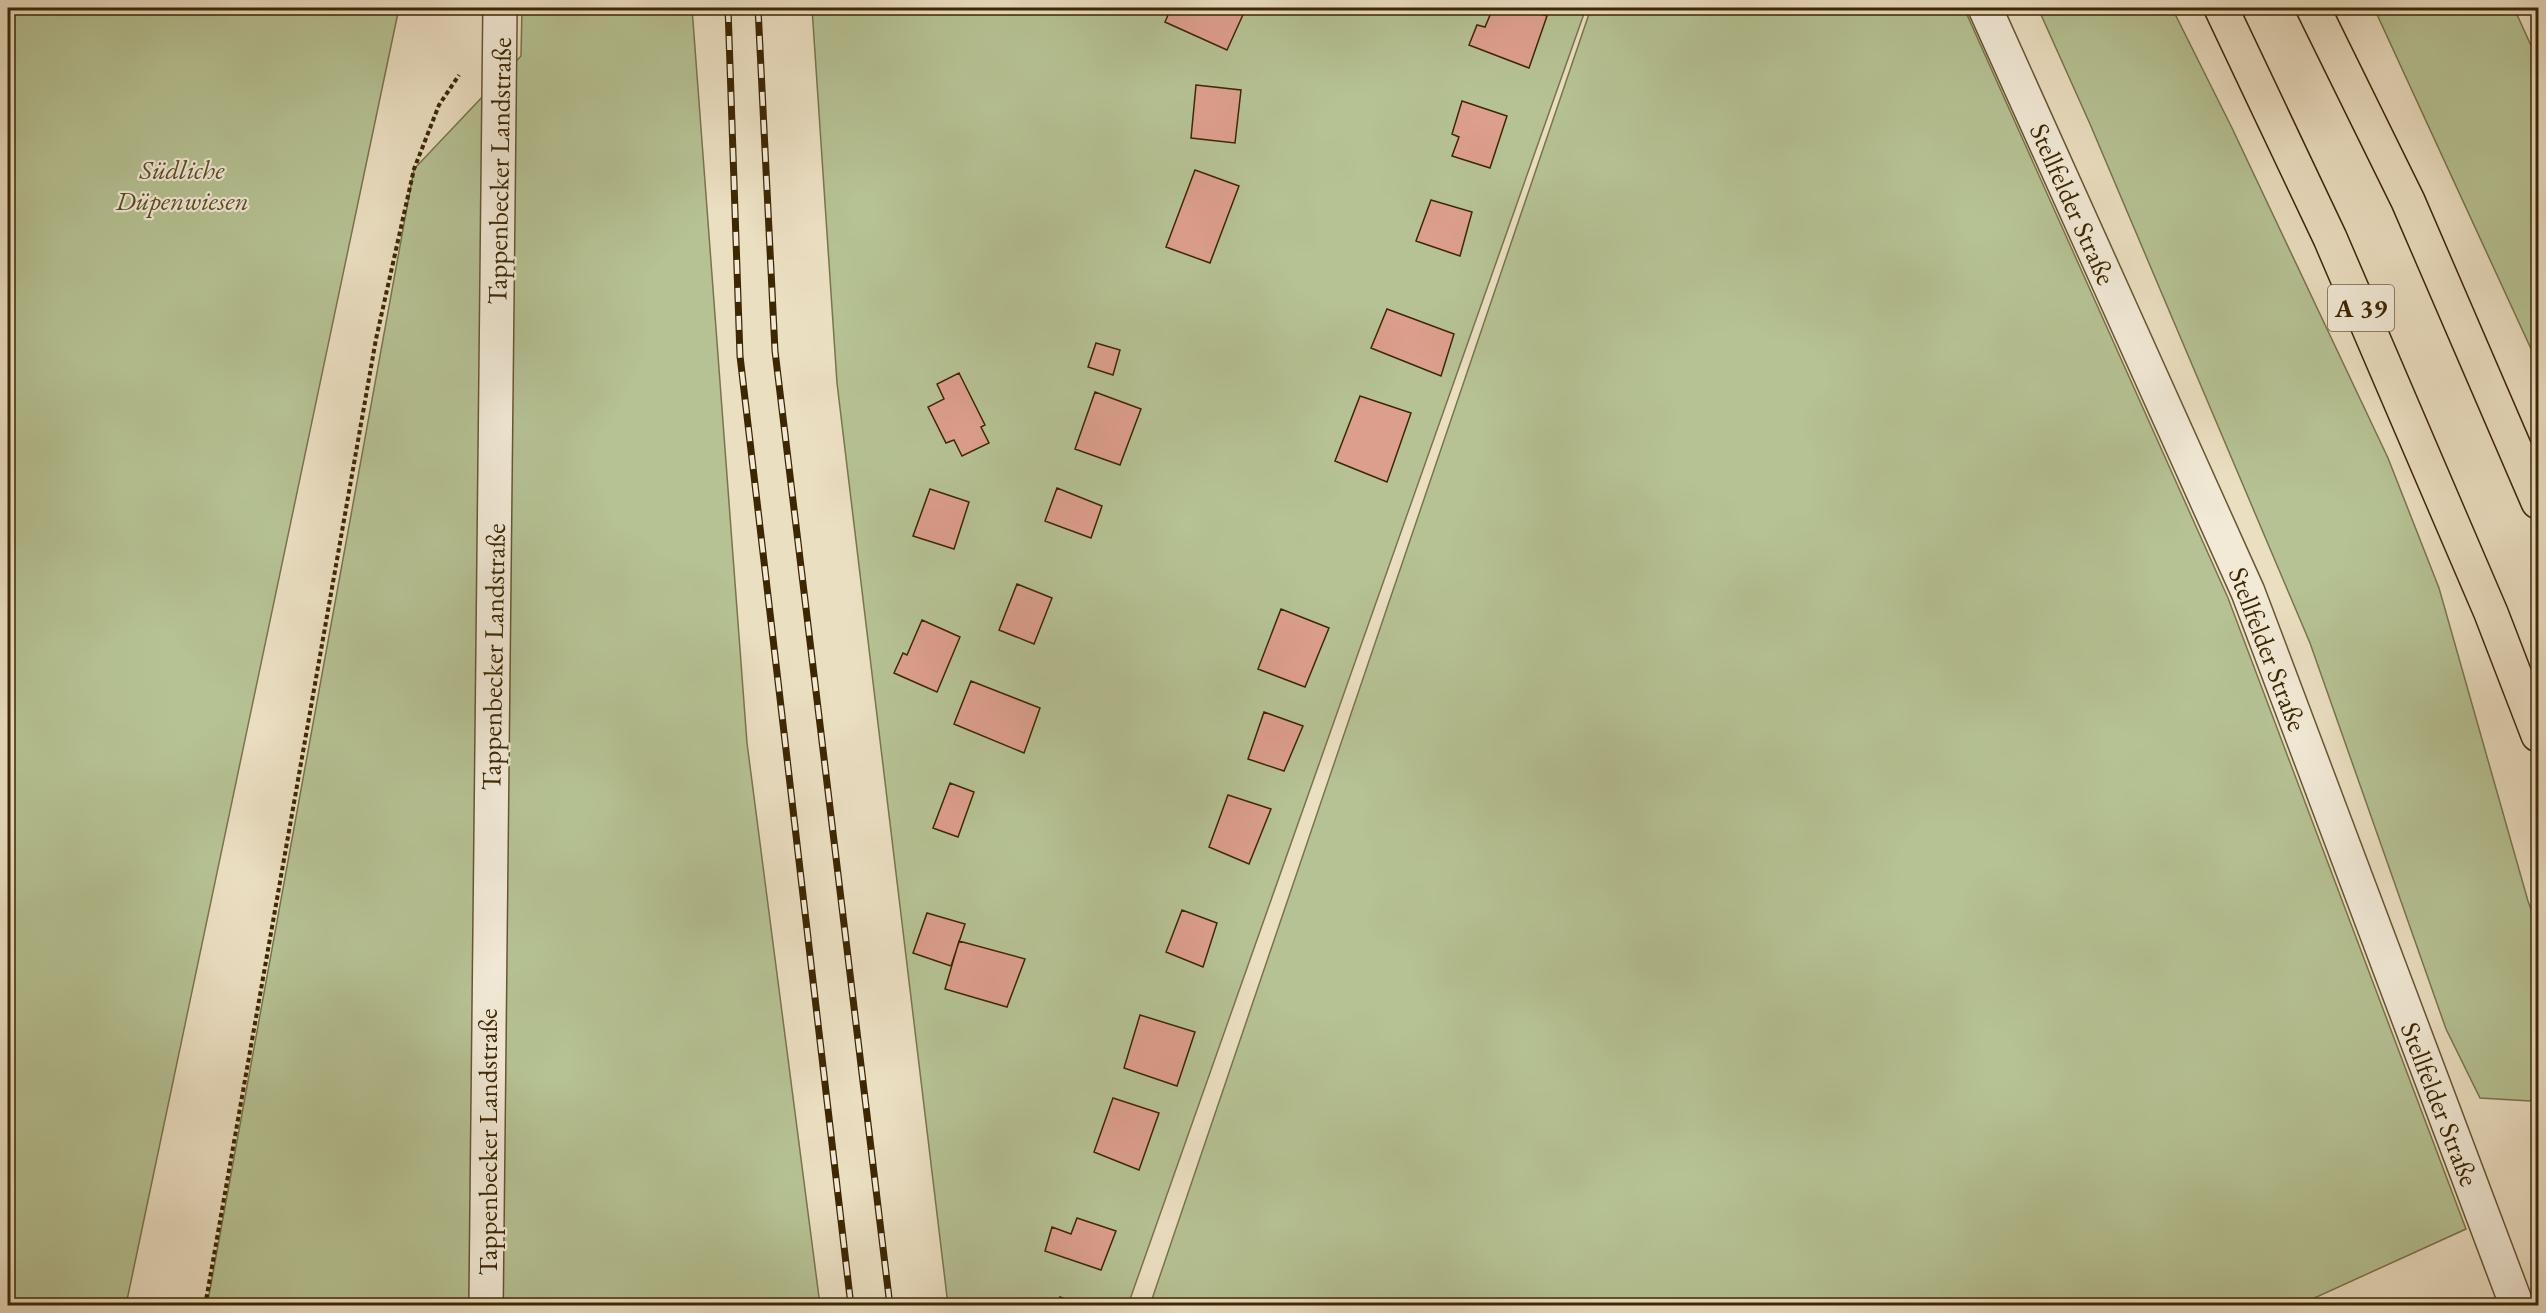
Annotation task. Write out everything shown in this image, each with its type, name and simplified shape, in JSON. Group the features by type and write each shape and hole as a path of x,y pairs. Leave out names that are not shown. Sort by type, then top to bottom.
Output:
{"highway":[{"name":"A 39","path":"2221,8 2331,238 2492,613 2538,735"},
{"path":"2313,8 2408,201 2538,502"}],"street":[{"name":"Tappenbecker Landstraße","path":"486,1305 500,8"},
{"name":"Stellfelder Straße","path":"1985,8 2248,592 2517,1305"}],"path":[{"path":"205,1305 376,339 414,168 439,105 463,70"}],"green space":[{"name":"Südliche Düpenwiesen","path":"8,8 399,8 126,1305 8,1305"},
{"path":"522,8 692,8 747,743 820,1305 207,1306 414,169 521,56"},
{"path":"812,8 1586,8 1128,1305 948,1305 837,383"},
{"path":"1591,8 1964,8 2228,598 2466,1229 2299,1305 1150,1305"},
{"path":"2038,8 2172,8 2232,128 2388,458 2439,588 2538,929 2538,1090 2530,1101 2480,1098 2446,1029 2310,643 2090,124"},
{"path":"2374,8 2514,8 2538,61 2538,364"}],"building":[{"path":"1171,8 1246,8 1227,50 1165,22"},
{"path":"1493,8 1523,8 1547,16 1529,68 1469,45 1477,25 1485,27"},
{"path":"1196,85 1241,90 1235,143 1191,138"},
{"path":"1462,101 1507,116 1490,168 1452,156 1459,137 1452,134"},
{"path":"1195,170 1239,186 1210,263 1166,247"},
{"path":"1431,200 1472,212 1460,256 1416,241"},
{"path":"1387,309 1454,334 1441,376 1371,348"},
{"path":"1096,343 1120,350 1113,375 1088,367"},
{"path":"959,373 985,425 981,427 989,443 962,456 954,440 946,443 928,407 944,399 937,384"},
{"path":"1095,392 1141,409 1120,465 1075,449"},
{"path":"1360,396 1411,413 1387,482 1335,461"},
{"path":"1057,488 1102,506 1091,538 1045,521"},
{"path":"930,489 969,502 954,549 913,536"},
{"path":"1017,584 1052,598 1034,644 999,630"},
{"path":"1281,609 1329,628 1305,687 1258,669"},
{"path":"922,620 960,637 937,692 894,673 903,653 907,655"},
{"path":"971,681 1040,708 1024,753 954,724"},
{"path":"1264,712 1303,726 1284,771 1248,759"},
{"path":"950,783 974,792 958,837 933,828"},
{"path":"1228,795 1271,809 1249,864 1209,847"},
{"path":"1182,910 1217,923 1203,967 1166,952"},
{"path":"927,913 965,924 951,966 913,953"},
{"path":"959,941 1025,959 1007,1007 945,989"},
{"path":"1140,1015 1195,1032 1177,1086 1124,1068"},
{"path":"1113,1098 1159,1113 1139,1170 1094,1152"},
{"path":"1077,1218 1116,1231 1101,1270 1045,1251 1052,1227 1071,1234"},
{"path":"1060,1297 1084,1306 1057,1306"}],"railway":[{"path":"728,8 740,356 851,1306"},
{"path":"758,8 775,351 890,1306"}]}
